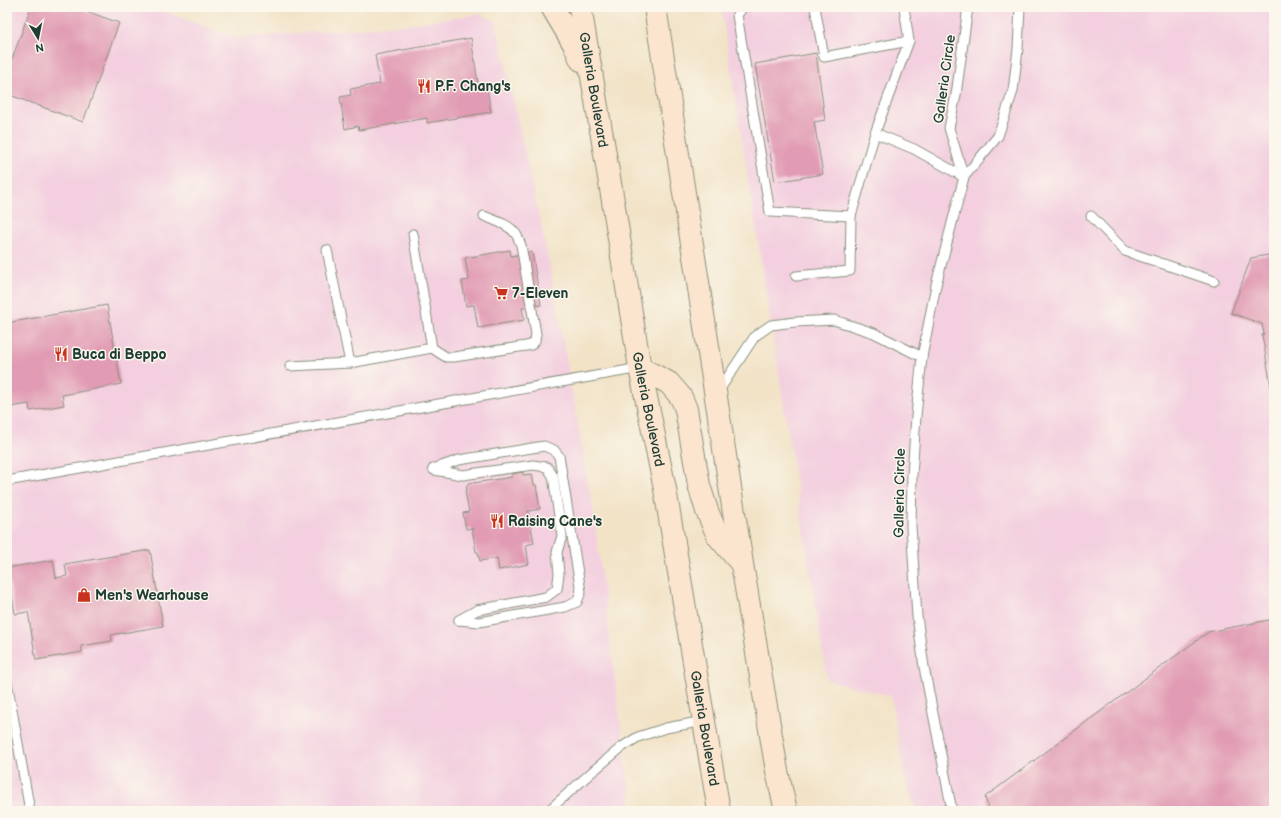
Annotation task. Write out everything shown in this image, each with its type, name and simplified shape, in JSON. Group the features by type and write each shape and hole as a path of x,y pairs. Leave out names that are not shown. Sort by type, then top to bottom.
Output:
{"main road":[{"path":"552,7 574,44 595,100"},
{"name":"Galleria Boulevard","path":"580,7 640,368 665,489 719,811"},
{"path":"654,7 742,564 777,771 786,811"},
{"path":"640,368 669,383 681,397 686,409 699,485 708,511 718,536 742,564"}],"lane":[{"path":"743,7 737,15 770,212 851,216"},
{"path":"815,7 824,57 909,41"},
{"path":"796,276 850,271 851,216 875,133 909,41 904,7"},
{"name":"Galleria Circle","path":"964,177 949,128 956,95 968,7"},
{"name":"Galleria Circle","path":"952,811 924,668 917,616 914,572 911,526 912,476 922,357 936,285 964,177 998,136 1013,91 1018,49 1020,7"},
{"path":"875,133 914,149 964,177"},
{"path":"290,366 350,363 432,348 446,356 454,357 531,345 535,341 536,334 521,245 514,231 484,216"},
{"path":"1091,216 1124,251 1214,281"},
{"path":"413,234 432,348"},
{"path":"327,250 350,363"},
{"path":"715,396 755,336 771,325 834,320 874,333 922,357"},
{"path":"7,481 640,368"},
{"path":"544,446 554,450 559,456 582,592 577,602 565,607 479,622 459,620 476,610 546,597 557,589 559,574 557,552 562,536 553,476 547,467 533,465 463,475 433,469 459,460 544,446"},
{"path":"7,682 30,811"},
{"path":"548,811 604,761 638,737 666,728 704,721"}],"shaded area":[{"path":"7,7 151,7 236,38 403,25 479,14 496,21 550,267 593,510 632,811 7,811"},
{"path":"721,7 1274,7 1274,811 916,811 903,769 891,696 827,680"}],"building":[{"path":"31,7 75,7 119,23 83,122 7,94 7,73"},
{"name":"P.F. Chang's","path":"471,38 479,89 487,88 491,112 427,123 427,118 359,130 358,126 345,129 340,97 351,95 350,89 380,84 375,55"},
{"path":"816,53 825,120 814,122 823,174 775,182 755,64"},
{"name":"7-Eleven","path":"510,250 511,256 532,252 541,305 522,308 524,320 478,328 474,305 466,306 462,281 469,280 465,258"},
{"path":"1274,254 1274,391 1272,392 1262,335 1264,334 1262,324 1231,313 1251,258"},
{"name":"Buca di Beppo","path":"107,305 121,384 62,395 64,405 30,411 29,404 10,407 7,388 7,323"},
{"name":"Raising Cane's","path":"523,472 523,475 532,474 534,485 536,485 540,509 528,511 534,543 526,545 529,564 499,570 497,558 480,561 478,552 476,552 472,528 466,529 463,513 469,512 465,491 467,490 466,486 468,486 468,483 512,477 512,474"},
{"name":"Men's Wearhouse","path":"150,550 163,626 111,635 112,641 81,646 82,652 36,660 28,612 15,614 7,568 53,560 56,578 67,576 65,564"},
{"path":"1274,619 1274,811 989,811 985,797 1208,632"}],"place":[{"name":"P.F. Chang's","path":"424,86"},
{"name":"7-Eleven","path":"501,293"},
{"name":"Buca di Beppo","path":"61,354"},
{"name":"Raising Cane's","path":"497,521"},
{"name":"Men's Wearhouse","path":"84,595"}]}
